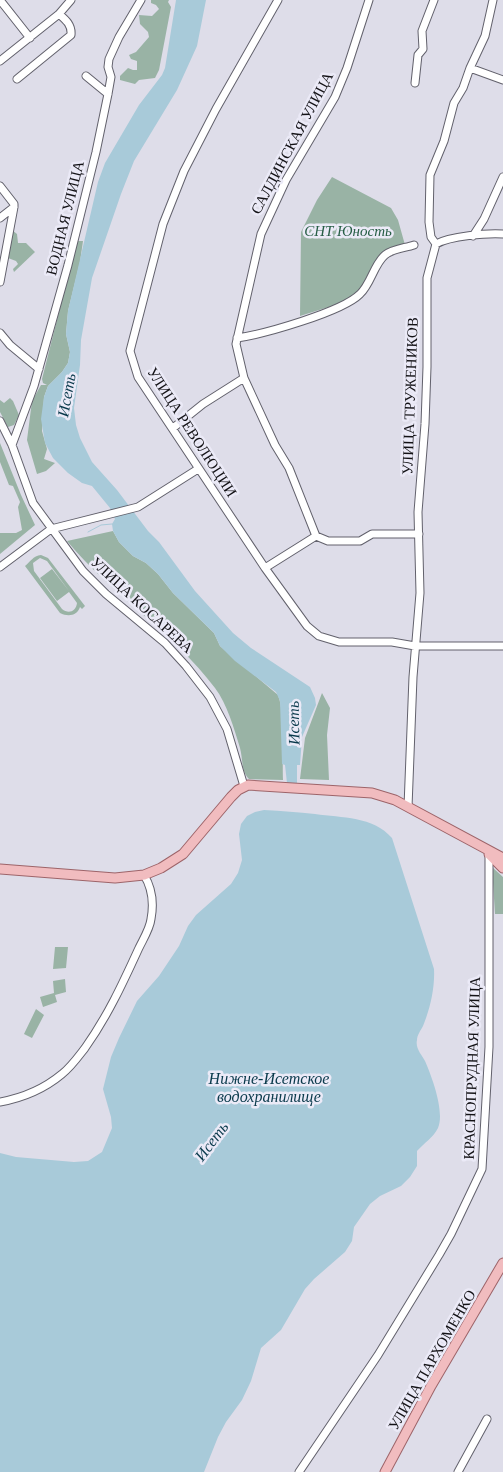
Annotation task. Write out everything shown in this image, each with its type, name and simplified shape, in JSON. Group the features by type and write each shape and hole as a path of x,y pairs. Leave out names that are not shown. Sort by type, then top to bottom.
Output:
{"main road":[{"path":"0,869 114,878 144,875 161,868 183,854 231,797 248,785 372,793 395,800 503,858"},
{"path":"482,847 503,868"},
{"name":"УЛИЦА ПАРХОМЕНКО","path":"385,1472 431,1386 503,1263"}],"street":[{"path":"0,0 30,38"},
{"path":"0,61 59,14 72,0"},
{"name":"ВОДНАЯ УЛИЦА","path":"12,445 39,369 68,265 96,152 108,94 111,77 108,67 109,58 140,0"},
{"name":"УЛИЦА РЕВОЛЮЦИИ","path":"278,0 216,109 184,171 163,224 130,351 138,377 265,568 307,626 319,636 339,642 392,642 415,646 503,646"},
{"name":"САЛДИНСКАЯ УЛИЦА","path":"316,536 289,468 275,445 244,378 236,344 261,234 286,180 335,98 347,68 369,0"},
{"path":"415,83 418,55 423,49 422,31 434,0"},
{"path":"490,1 485,36 463,88 454,103 444,141 430,175 429,222 432,237 436,244 446,240 487,233 503,234"},
{"path":"17,79 71,35 72,29 59,14"},
{"path":"470,68 503,80"},
{"path":"86,76 108,94"},
{"path":"473,236 484,219 503,177"},
{"path":"0,186 14,204 0,282"},
{"path":"0,218 14,207"},
{"name":"УЛИЦА ТРУЖЕНИКОВ","path":"408,807 415,646 420,593 418,512 427,367 427,278 436,244"},
{"path":"237,338 256,335 340,307 360,295 366,288 383,256 414,245"},
{"path":"0,333 10,345 39,369"},
{"path":"173,428 203,404 244,378"},
{"name":"УЛИЦА КОСАРЕВА","path":"0,421 12,445 34,503 51,529 83,571 106,594 165,643 204,689 218,710 227,729 244,786"},
{"path":"0,566 51,529 138,507 198,469"},
{"path":"265,568 316,536 328,541 360,541 372,534 419,534"},
{"name":"КРАСНОПРУДНАЯ УЛИЦА","path":"299,1472 378,1354 439,1254 451,1234 482,1169 489,1047 489,854"},
{"path":"0,1102 29,1094 63,1074 77,1059 93,1036 122,985 151,920 152,895 144,875"},
{"path":"458,1472 487,1419"}],"green space":[{"path":"151,0 169,0 168,2 171,7 159,70 155,78 139,80 135,84 120,80 120,76 128,68 137,70 137,61 131,59 129,55 136,52 149,37 148,32 140,24 139,15 152,16 159,9 151,3"},
{"name":"СНТ Юность","path":"332,177 391,208 398,220 405,245 384,252 358,293 335,305 300,316 301,232 317,200"},
{"path":"12,230 17,234 18,243 26,243 35,252 14,272 13,269 18,264 16,261 8,258"},
{"path":"77,241 83,241 68,311 66,334 70,352 68,363 48,386 44,397 42,431 47,449 44,459 55,463 46,471 37,474 27,440 32,401 41,385 47,385 43,383 42,379"},
{"path":"10,398 19,415 14,425 8,427 0,412 0,400 4,403"},
{"path":"0,443 35,525 0,554 0,533 16,533 22,530 18,507 20,502 13,486 9,485 0,462"},
{"path":"113,531 119,542 133,556 146,563 158,574 173,593 214,633 220,646 278,695 282,712 283,780 249,779 246,776 230,716 215,688 180,649 84,560 67,541"},
{"path":"41,555 48,558 85,606 82,609 80,607 72,615 60,613 25,566","holes":["40,558 47,561 69,591 52,569 40,578 57,601 69,592 77,603 71,611 62,609 34,571 33,563"]},
{"path":"322,693 330,708 327,735 329,780 300,779 305,738"},
{"path":"492,867 503,877 503,914 495,914"},
{"path":"55,947 68,947 66,968 53,969"},
{"path":"65,979 66,992 55,995 57,1002 43,1007 40,997 54,993 53,981"},
{"path":"36,1009 44,1015 32,1038 24,1034"}],"water":[{"name":"Исеть","path":"176,0 206,0 197,46 177,90 134,161 92,278 81,340 80,365 74,408 76,425 92,462 159,542 195,591 233,633 251,648 310,687 316,705 302,737 300,765 297,765 297,783 287,783 285,765 282,764 280,701 276,692 235,661 220,646 214,633 173,593 158,574 146,563 133,556 119,542 113,531 112,524 115,519 110,508 92,486 82,483 68,473 53,458 45,443 41,419 44,397 48,386 68,363 70,352 66,334 68,311 98,182 105,163 139,105 162,75 165,68"},
{"name":"Нижне-Исетское водохранилище","path":"264,810 356,819 376,826 392,838 434,969 434,984 430,1006 417,1043 437,1094 440,1113 438,1128 431,1138 417,1151 417,1166 410,1177 401,1186 380,1196 370,1204 354,1227 352,1241 345,1252 305,1289 281,1330 261,1348 251,1381 242,1400 218,1437 204,1472 0,1472 0,1153 16,1157 74,1162 88,1161 102,1152 112,1128 103,1089 111,1057 119,1038 137,1001 159,976 179,946 188,926 196,915 231,884 238,873 242,860 239,834 241,824 247,816"}],"waterway":[{"path":"88,532 101,525 112,524"}]}
